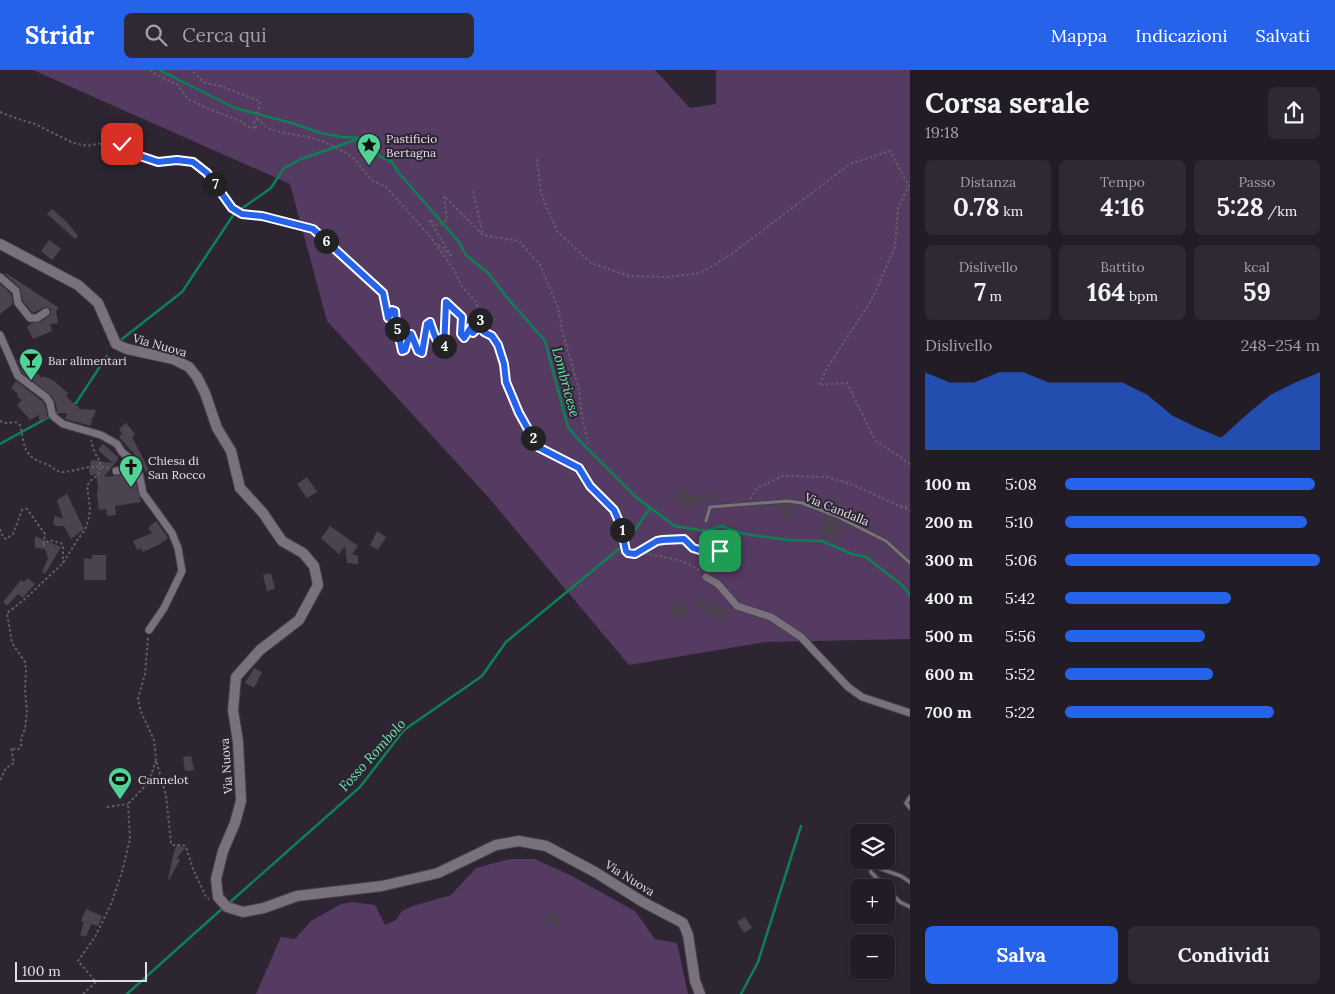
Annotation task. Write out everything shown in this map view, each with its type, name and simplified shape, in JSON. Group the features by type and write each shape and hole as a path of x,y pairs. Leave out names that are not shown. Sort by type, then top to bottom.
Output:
{"street":[{"name":"Via Nuova","path":"0,244 78,285 98,304 116,344 127,349 190,366 205,393 218,428 231,451 240,488 263,513 282,541 303,553 314,566 318,585 300,620 260,650 236,678 232,710 238,742 241,801 236,823 223,851 216,879 218,897 227,907 243,912 264,908 297,896 391,884 438,873 496,845 519,841 546,846 683,923 688,935 695,981 700,994"},
{"path":"0,277 3,286 16,292 18,303 30,318 37,318 46,312"},
{"path":"0,335 18,376 46,397 54,417 63,424 101,435 117,444 122,452 132,459 137,467 144,493 172,533 178,548 182,571 164,608 149,630"},
{"path":"116,471 137,467"},
{"path":"706,576 718,584 737,606 771,617 801,637 848,687 862,697 910,713"}],"lane":[{"name":"Via Candalla","path":"706,521 710,507 787,501 802,503 836,516 886,540 910,563"},
{"path":"910,797 906,803 910,808"},
{"path":"878,879 871,872 870,865 901,876 910,882"},
{"path":"895,897 910,907"}],"path":[{"path":"150,70 178,85 188,99 240,121 249,127 257,128 254,123 257,119 256,112 260,101 220,86 205,83 191,70"},
{"path":"0,112 35,124 71,142 87,146 112,141 122,144 140,156 158,162 177,160 193,162 207,173 232,208 242,214 262,216 313,229 383,293 388,318 392,310 395,311 402,351 405,350 411,334 418,351 422,353 427,324 430,322 440,346 444,349 446,302 462,317 461,334 464,338 472,326 473,333 476,330 477,303 461,285 455,271 438,246 386,187 370,180 355,159 325,142 267,128 257,119"},
{"path":"537,159 541,193 557,231 591,263 629,276 668,277 701,273 733,253 850,164 890,151 909,186 898,207 895,247 871,301 827,368 819,385 847,383 875,440 910,464"},
{"path":"473,191 483,235"},
{"path":"438,246 440,245 452,257 429,220 437,225 447,220 444,196 483,235 519,241 540,265 558,307 562,330 580,390 582,416 588,443"},
{"path":"477,317 484,332 492,336 498,345 504,364 506,382 519,413 538,447 579,468 590,486 614,510 621,526 628,553 635,554 640,552 657,541 684,539 693,548 719,556 722,555 720,551 708,546 701,540 704,527"},
{"path":"0,422 6,424 16,422 20,425 22,442 30,457 38,462 49,465 55,470 62,472 100,466"},
{"path":"0,780 6,768 14,763 11,748 17,750 21,747 21,738 26,729 27,711 24,662 12,642 7,612 24,600 63,563 85,530 90,508 87,486 98,475 100,466 90,440"},
{"path":"746,505 757,488 783,476 827,477 854,485 910,511"},
{"path":"897,505 910,507"},
{"path":"0,529 3,537 6,539 13,534 22,510 27,509 45,534 43,546 49,540 61,543 63,546 63,563"},
{"path":"640,552 668,556 696,567 706,576"},
{"path":"149,630 145,674 138,699 141,712 154,740 156,760 166,795 171,843 186,847 193,870 206,897 214,903 227,907"},
{"path":"107,807 128,804 149,782 156,760"},
{"path":"83,994 96,982 78,961 95,937 111,904 119,880 130,839 128,804"}],"shaded area":[{"path":"33,70 655,70 690,108 716,104 716,70 910,70 910,639 766,642 629,665 489,498 327,321 290,184"},
{"path":"510,859 535,859 572,876 635,911 655,939 677,943 688,994 256,994 281,937 295,939 311,921 341,904 352,902 375,905 385,925 396,920 402,911 413,906 451,895 476,868"}],"building":[{"path":"52,209 67,222 78,236 75,239 47,214"},
{"path":"49,240 61,249 52,260 41,251"},
{"path":"6,273 59,308 56,311 58,323 50,324 52,331 33,339 27,327 49,316 51,309 45,307 33,313 23,301 20,288"},
{"path":"0,284 11,294 13,304 0,314"},
{"path":"19,359 27,369 31,367 34,377 37,373 42,378 43,376 53,380 68,393 66,396 76,406 78,405 79,409 96,410 94,417 92,417 91,426 65,419 67,413 58,413 55,402 50,394 22,373 17,360"},
{"path":"16,381 42,401 45,405 48,420 39,420 39,415 30,420 17,405 22,400 11,388"},
{"path":"126,423 135,434 132,437 149,470 146,472 138,458 119,437 122,434 119,429"},
{"path":"103,444 119,458 104,477 133,473 141,502 115,506 116,515 107,516 106,509 99,510 96,474 91,476 89,471 91,460 113,463 98,450"},
{"path":"307,477 317,492 307,498 297,484"},
{"path":"681,488 693,497 702,491 724,498 699,500 700,503 692,508 689,505 679,511 682,504 675,498"},
{"path":"67,494 84,529 71,539 64,526 53,524 55,516 63,519 57,500"},
{"path":"794,505 795,517 781,519 779,507"},
{"path":"825,515 841,522 837,540 820,535"},
{"path":"156,521 168,538 143,552 141,548 137,550 133,541 152,533 148,528"},
{"path":"330,526 358,546 352,554 358,556 358,564 347,563 345,546 339,554 321,538"},
{"path":"377,531 386,537 378,550 370,545"},
{"path":"35,536 61,547 45,574 42,572 48,558 45,549 35,548"},
{"path":"92,555 106,555 106,580 84,580 84,558 92,559"},
{"path":"271,573 275,589 267,591 263,575"},
{"path":"27,578 35,584 23,598 18,594 7,606 3,602 21,580 24,582"},
{"path":"702,599 711,608 715,602 729,613 720,622 709,612 706,614 696,604"},
{"path":"680,601 690,611 679,621 667,610"},
{"path":"254,668 262,672 254,688 245,683"},
{"path":"191,756 194,770 185,771 183,757"},
{"path":"177,845 185,848 177,858 180,860 169,880 174,852"},
{"path":"86,909 102,916 98,926 91,924 86,937 80,935 84,922 81,921"},
{"path":"550,910 562,920 556,927 544,917"},
{"path":"745,917 752,928 744,933 737,922"}],"waterway":[{"name":"Lombricese","path":"159,70 235,108 295,124 320,133 362,138 381,157 392,162 398,172 459,242 466,255 489,274 545,341 568,427 637,498 675,526 705,531 721,526 744,534 789,540 822,541 852,554 866,557 903,586 910,595"},
{"path":"122,339 182,292 234,214 271,188 284,168 301,159 361,138"},
{"path":"72,405 76,403 107,356"},
{"path":"0,444 60,411"},
{"name":"Fosso Rombolo","path":"229,903 360,787 404,730 482,676 506,642 626,543 650,508"},
{"path":"741,994 758,962 801,826"},
{"name":"Fosso Rombolo","path":"127,994 224,907"}],"place":[{"name":"Pastificio Bertagna","path":"369,166"},
{"name":"Bar alimentari","path":"31,381"},
{"name":"Chiesa di San Rocco","path":"131,488"},
{"name":"Cannelot","path":"120,800"}],"route":[{"path":"122,144 140,156 158,162 177,160 193,162 207,173 232,208 242,214 262,216 313,229 383,293 388,318 392,310 395,311 402,351 405,350 411,334 418,351 422,353 427,324 430,322 440,346 444,349 446,302 462,317 461,334 464,338 472,326 473,333 476,330 477,317 479,318 484,332 492,336 498,345 504,364 506,382 519,413 538,447 579,468 590,486 614,510 621,526 628,553 635,554 657,541 684,539 693,548 719,556 722,555 720,551"}]}
